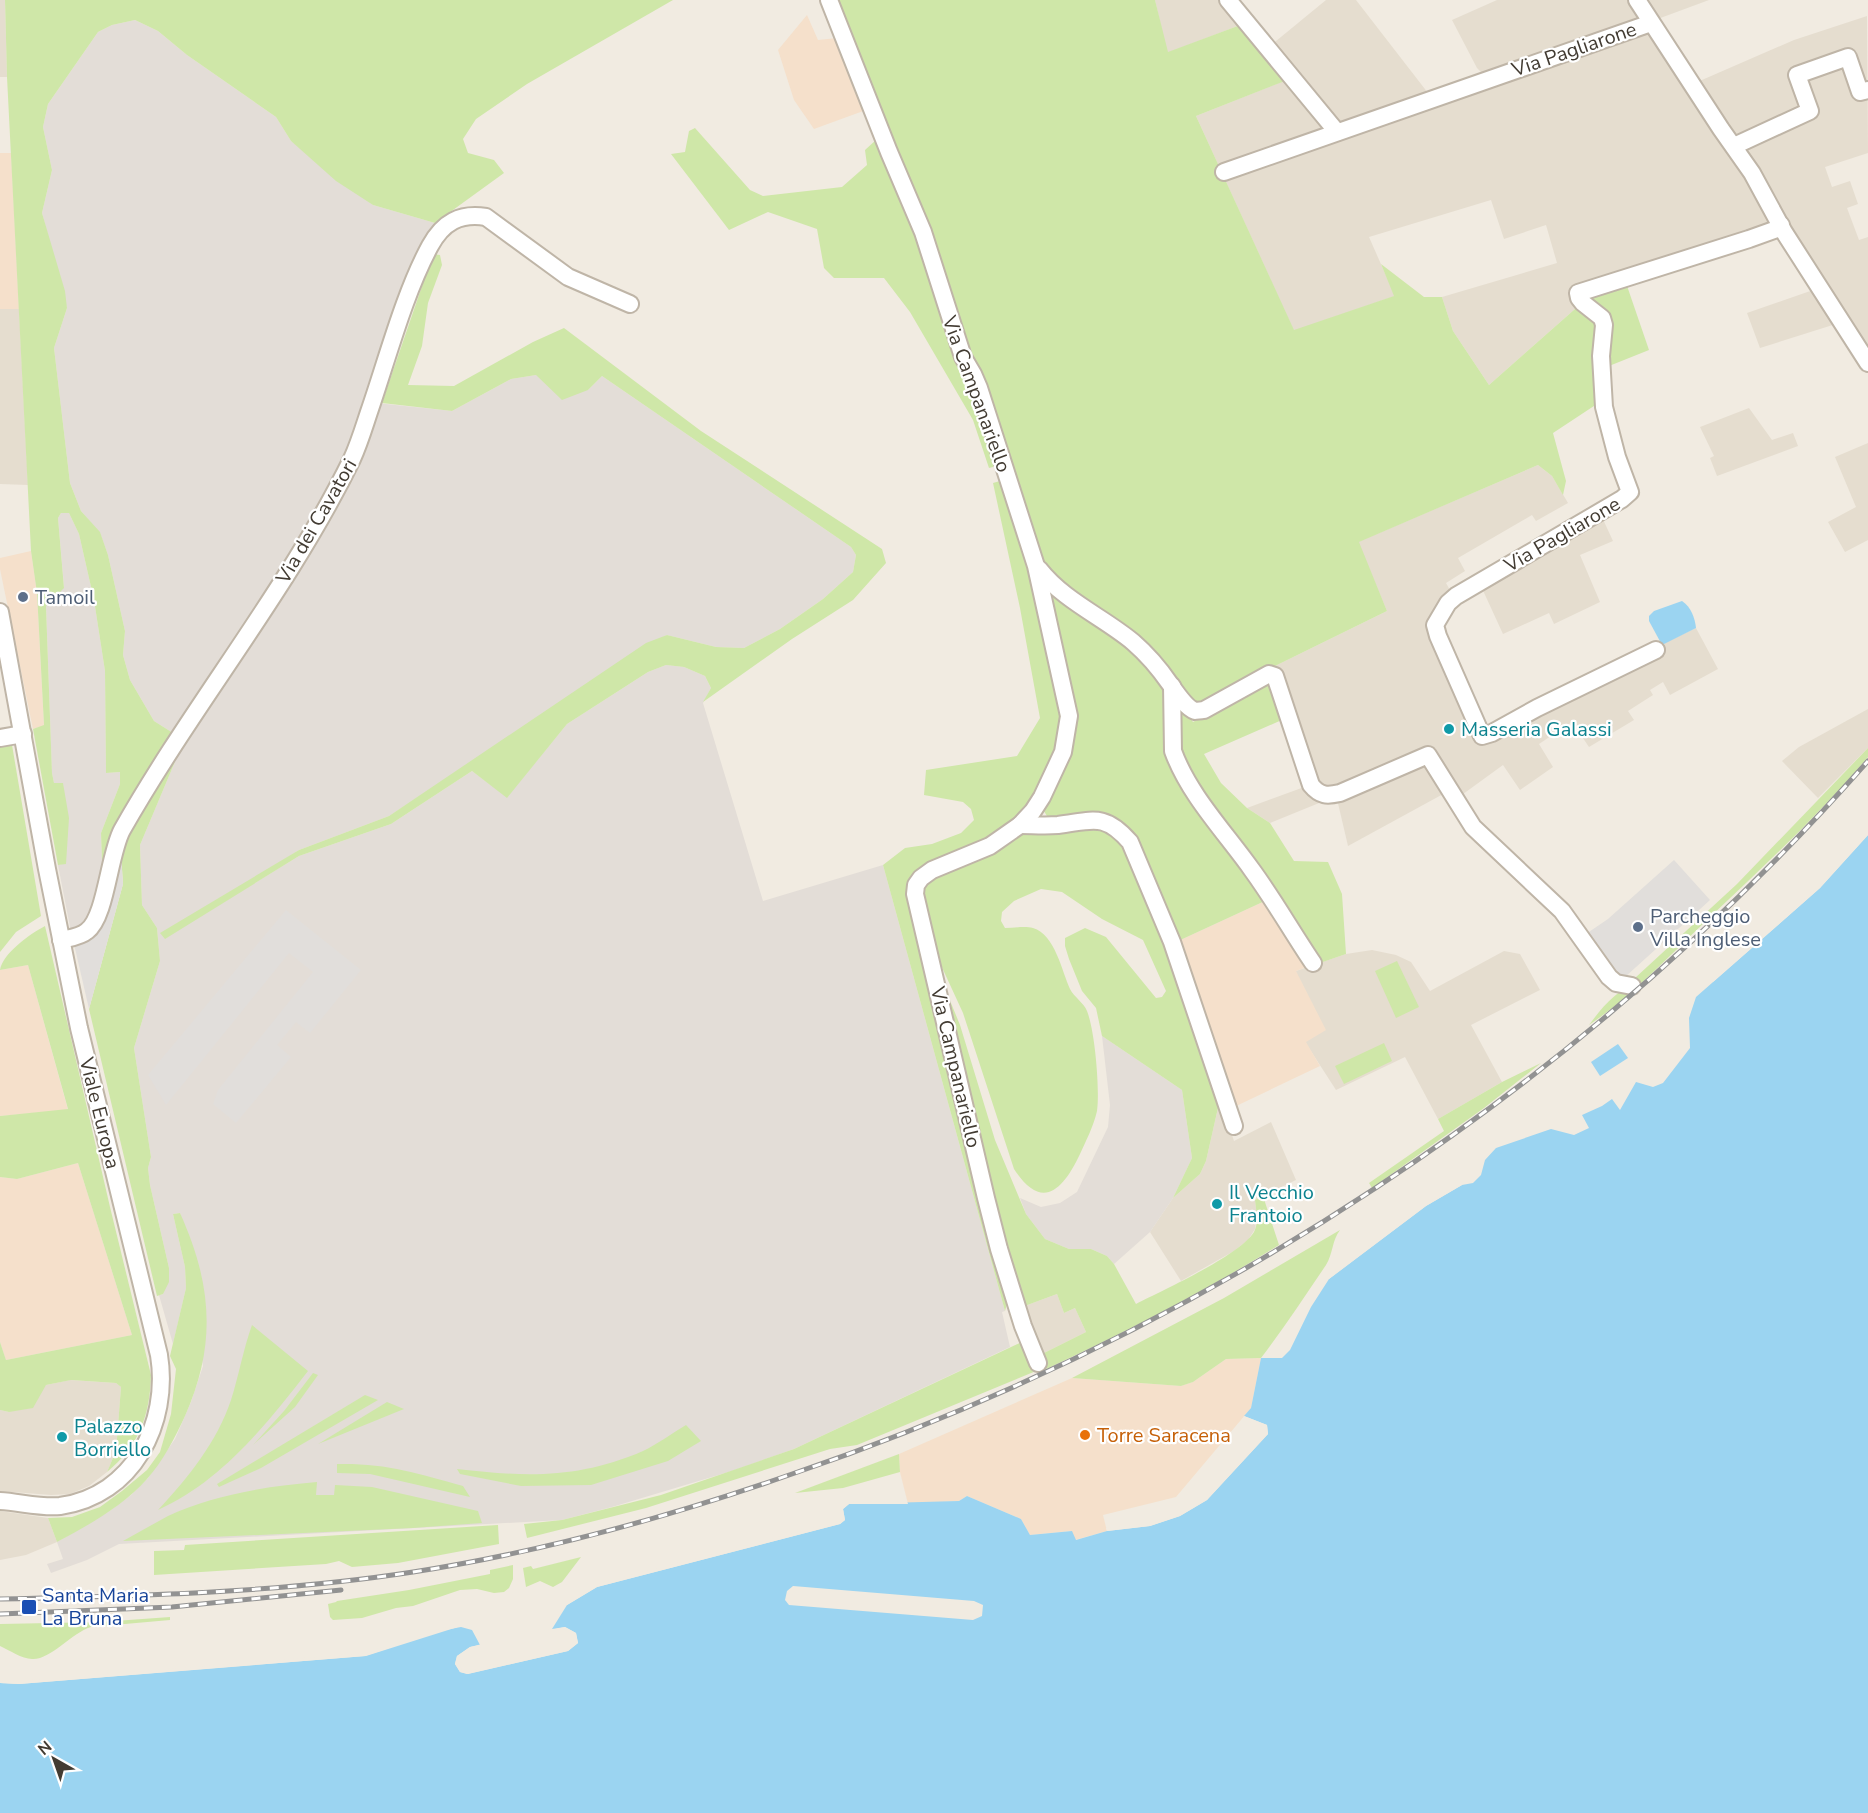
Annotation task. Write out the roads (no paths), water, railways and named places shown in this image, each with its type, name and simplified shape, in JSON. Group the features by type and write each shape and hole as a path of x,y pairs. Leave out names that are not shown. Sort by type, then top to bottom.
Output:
{"street":[{"name":"Via Campanariello","path":"829,0 923,232 956,339 979,388 1036,566 1069,716 1063,752 1033,811 1020,825 990,846 932,870 916,885 915,894 996,1239 1023,1326 1038,1363"},
{"path":"1228,0 1337,132"},
{"name":"Via Pagliarone","path":"1637,0 1734,146 1784,232 1868,363"},
{"name":"Via Pagliarone","path":"1224,172 1651,22"},
{"path":"1734,146 1810,111 1797,75 1848,57 1860,93 1868,90"},
{"name":"Via dei Cavatori","path":"61,940 87,931 96,920 112,857 121,833 182,730 269,603 321,518 353,457 410,292 430,245 439,232 456,219 470,214 486,217 568,277 630,304"},
{"name":"Via Pagliarone","path":"1656,650 1537,708 1492,733 1482,735 1435,625 1448,603 1456,596 1622,499 1630,492 1617,458 1604,407 1601,356 1604,325 1602,318 1578,298 1578,293 1749,239 1777,229 1781,225"},
{"path":"1036,566 1049,582 1132,641 1155,663 1172,687 1195,711 1204,710 1269,674 1275,676 1311,785 1317,793 1328,796 1340,793 1428,755 1473,827 1562,911 1609,977 1616,983 1632,986"},
{"name":"Viale Europa","path":"0,612 79,1028 159,1354 161,1379 157,1416 146,1446 129,1469 105,1489 78,1502 57,1506 0,1501"},
{"path":"1172,687 1173,750 1176,760 1196,793 1262,884 1313,963"},
{"path":"0,738 23,734"},
{"path":"1020,825 1055,825 1095,819 1121,832 1130,842 1172,942 1234,1126"}],"water":[{"path":"1682,601 1692,613 1696,628 1662,645 1649,621 1649,616 1654,611"},
{"path":"1868,835 1868,1813 0,1813 0,1683 19,1684 365,1656 440,1631 461,1627 472,1630 480,1645 470,1647 457,1656 455,1664 460,1672 468,1674 568,1651 578,1643 576,1633 565,1627 552,1629 567,1605 597,1587 840,1524 845,1520 843,1509 849,1504 959,1501 967,1496 1021,1519 1030,1535 1072,1531 1076,1540 1107,1531 1150,1526 1180,1516 1207,1500 1268,1434 1267,1425 1244,1416 1251,1408 1261,1358 1282,1358 1290,1350 1311,1307 1329,1279 1426,1206 1462,1185 1473,1183 1481,1175 1485,1160 1496,1148 1551,1129 1574,1135 1589,1128 1582,1115 1612,1099 1620,1110 1636,1082 1653,1087 1663,1083 1690,1048 1689,1018 1696,997 1820,888"},
{"path":"1618,1044 1628,1058 1600,1076 1591,1062"}],"railway":[{"path":"0,1599 155,1595 259,1589 362,1579 461,1564 557,1544 699,1505 792,1474 944,1417 1093,1350 1237,1273 1376,1188 1509,1093 1636,991 1756,880 1868,761"},
{"path":"0,1614 172,1607 341,1590"}],"place":[{"name":"Tamoil","path":"23,597"},
{"name":"Masseria Galassi","path":"1449,729"},
{"name":"Parcheggio Villa Inglese","path":"1638,927"},
{"name":"Il Vecchio Frantoio","path":"1217,1204"},
{"name":"Torre Saracena","path":"1085,1435"},
{"name":"Palazzo Borriello","path":"62,1437"},
{"name":"Santa Maria La Bruna","path":"29,1607"}]}
